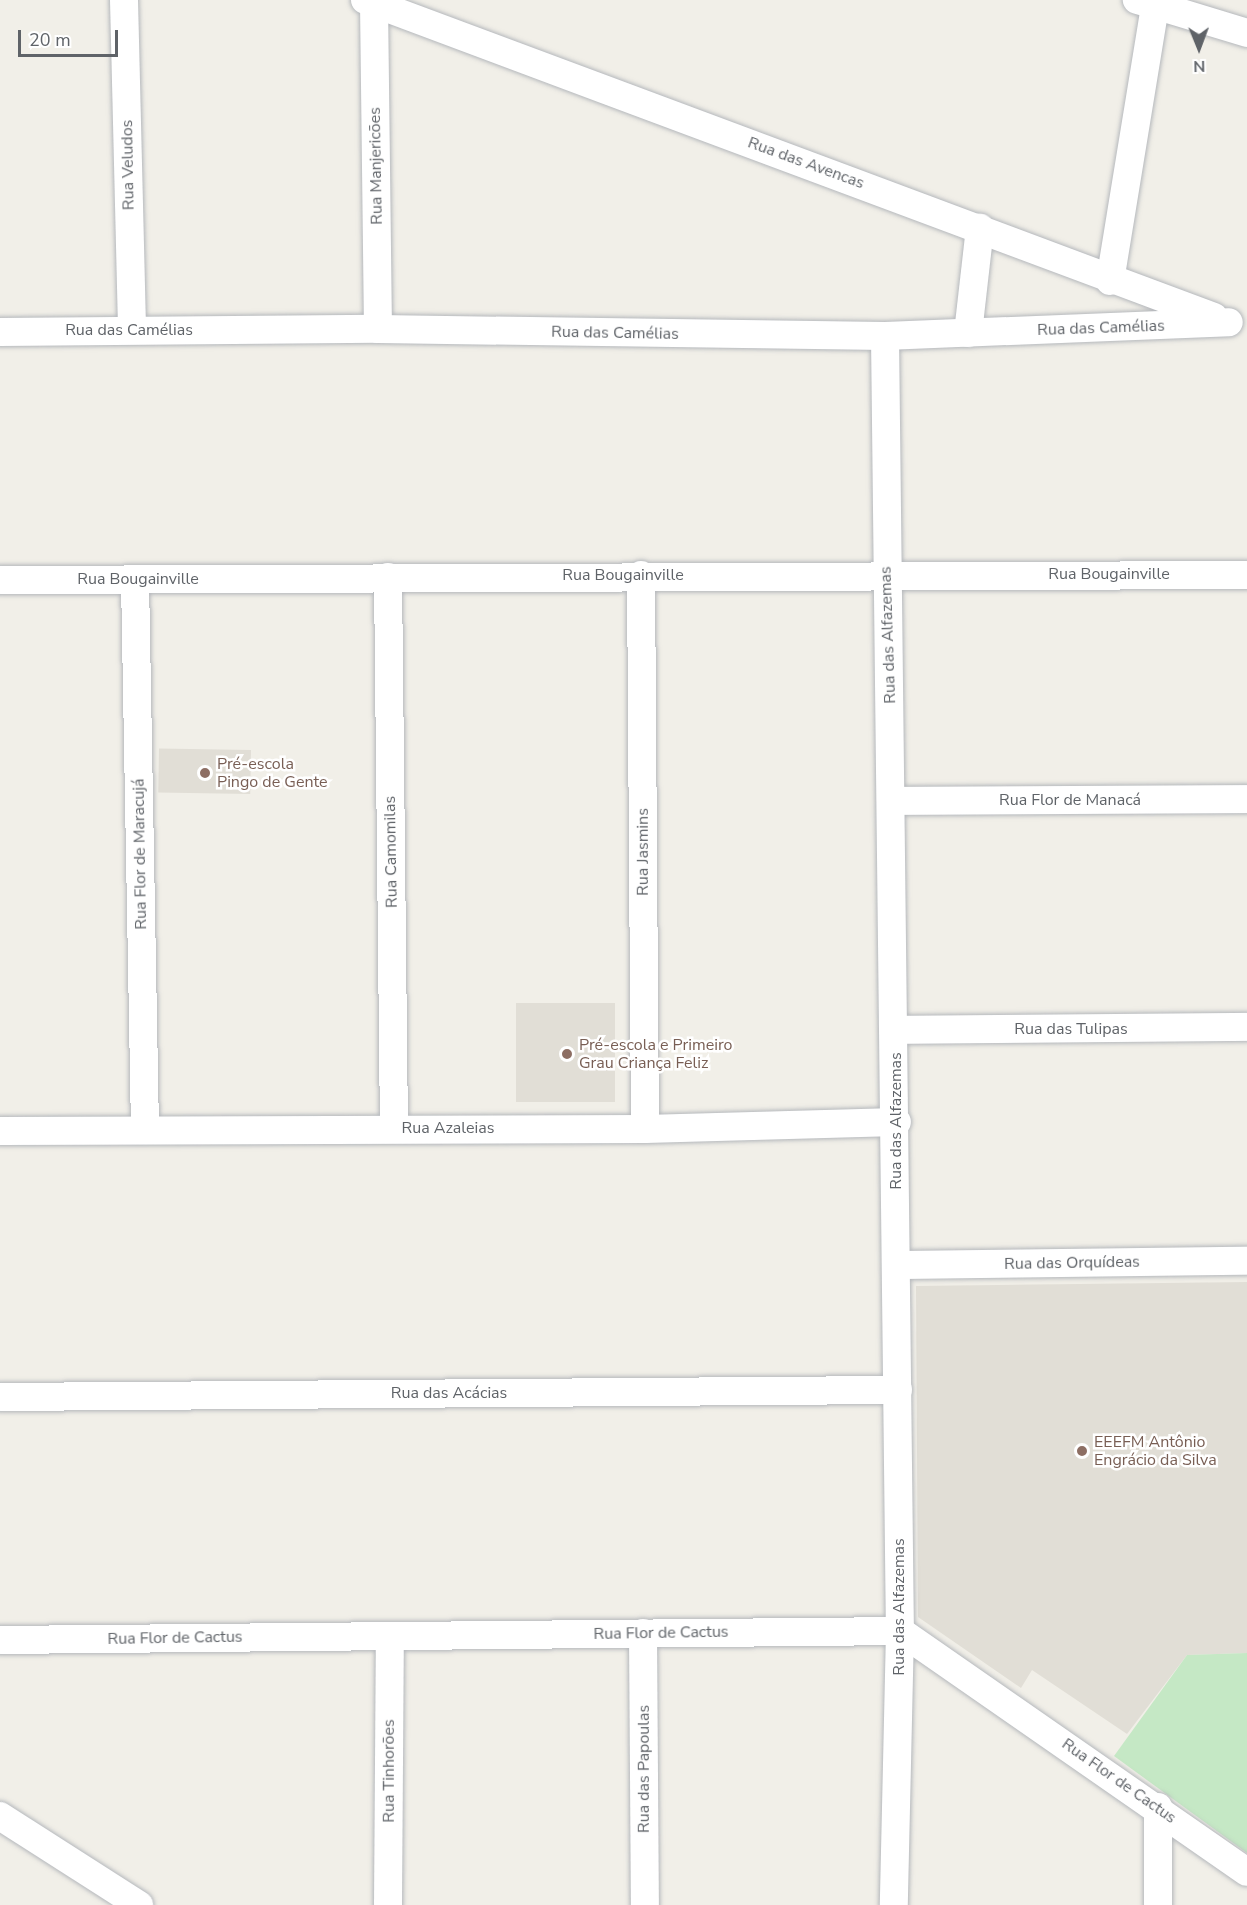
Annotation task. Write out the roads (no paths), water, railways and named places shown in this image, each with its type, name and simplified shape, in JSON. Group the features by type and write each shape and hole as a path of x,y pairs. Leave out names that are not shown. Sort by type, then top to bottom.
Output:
{"street":[{"name":"Rua Veludos","path":"124,0 132,330"},
{"name":"Rua das Avencas","path":"369,2 980,228 1110,280 1238,325"},
{"name":"Rua Manjericões","path":"369,2 378,329"},
{"path":"1110,280 1146,3 1247,33"},
{"path":"968,333 980,228"},
{"name":"Rua das Camélias","path":"0,332 378,329 885,336 1238,325"},
{"name":"Rua das Alfazemas","path":"885,336 886,573 893,801 897,1122 896,1265 900,1631 894,1905"},
{"name":"Rua Bougainville","path":"0,580 886,573 1247,575"},
{"name":"Rua Jasmins","path":"641,575 645,1129"},
{"name":"Rua Camomilas","path":"388,577 394,1128"},
{"name":"Rua Flor de Maracujá","path":"135,579 145,1130"},
{"name":"Rua Flor de Manacá","path":"893,801 1247,799"},
{"name":"Rua das Tulipas","path":"895,1030 1247,1028"},
{"name":"Rua Azaleias","path":"0,1131 645,1129 897,1122"},
{"name":"Rua das Orquídeas","path":"896,1265 1247,1261"},
{"name":"Rua das Acácias","path":"0,1397 898,1390"},
{"name":"Rua Flor de Cactus","path":"0,1640 900,1631 1158,1807 1247,1872"},
{"name":"Rua das Papoulas","path":"643,1633 645,1905"},
{"name":"Rua Tinhorões","path":"388,1905 390,1636"},
{"path":"1158,1807 1158,1905"},
{"path":"0,1816 139,1905"}],"place":[{"name":"Pré-escola Pingo de Gente","path":"205,773"},
{"name":"Pré-escola e Primeiro Grau Criança Feliz","path":"567,1054"},
{"name":"EEEFM Antônio Engrácio da Silva","path":"1082,1451"}]}
